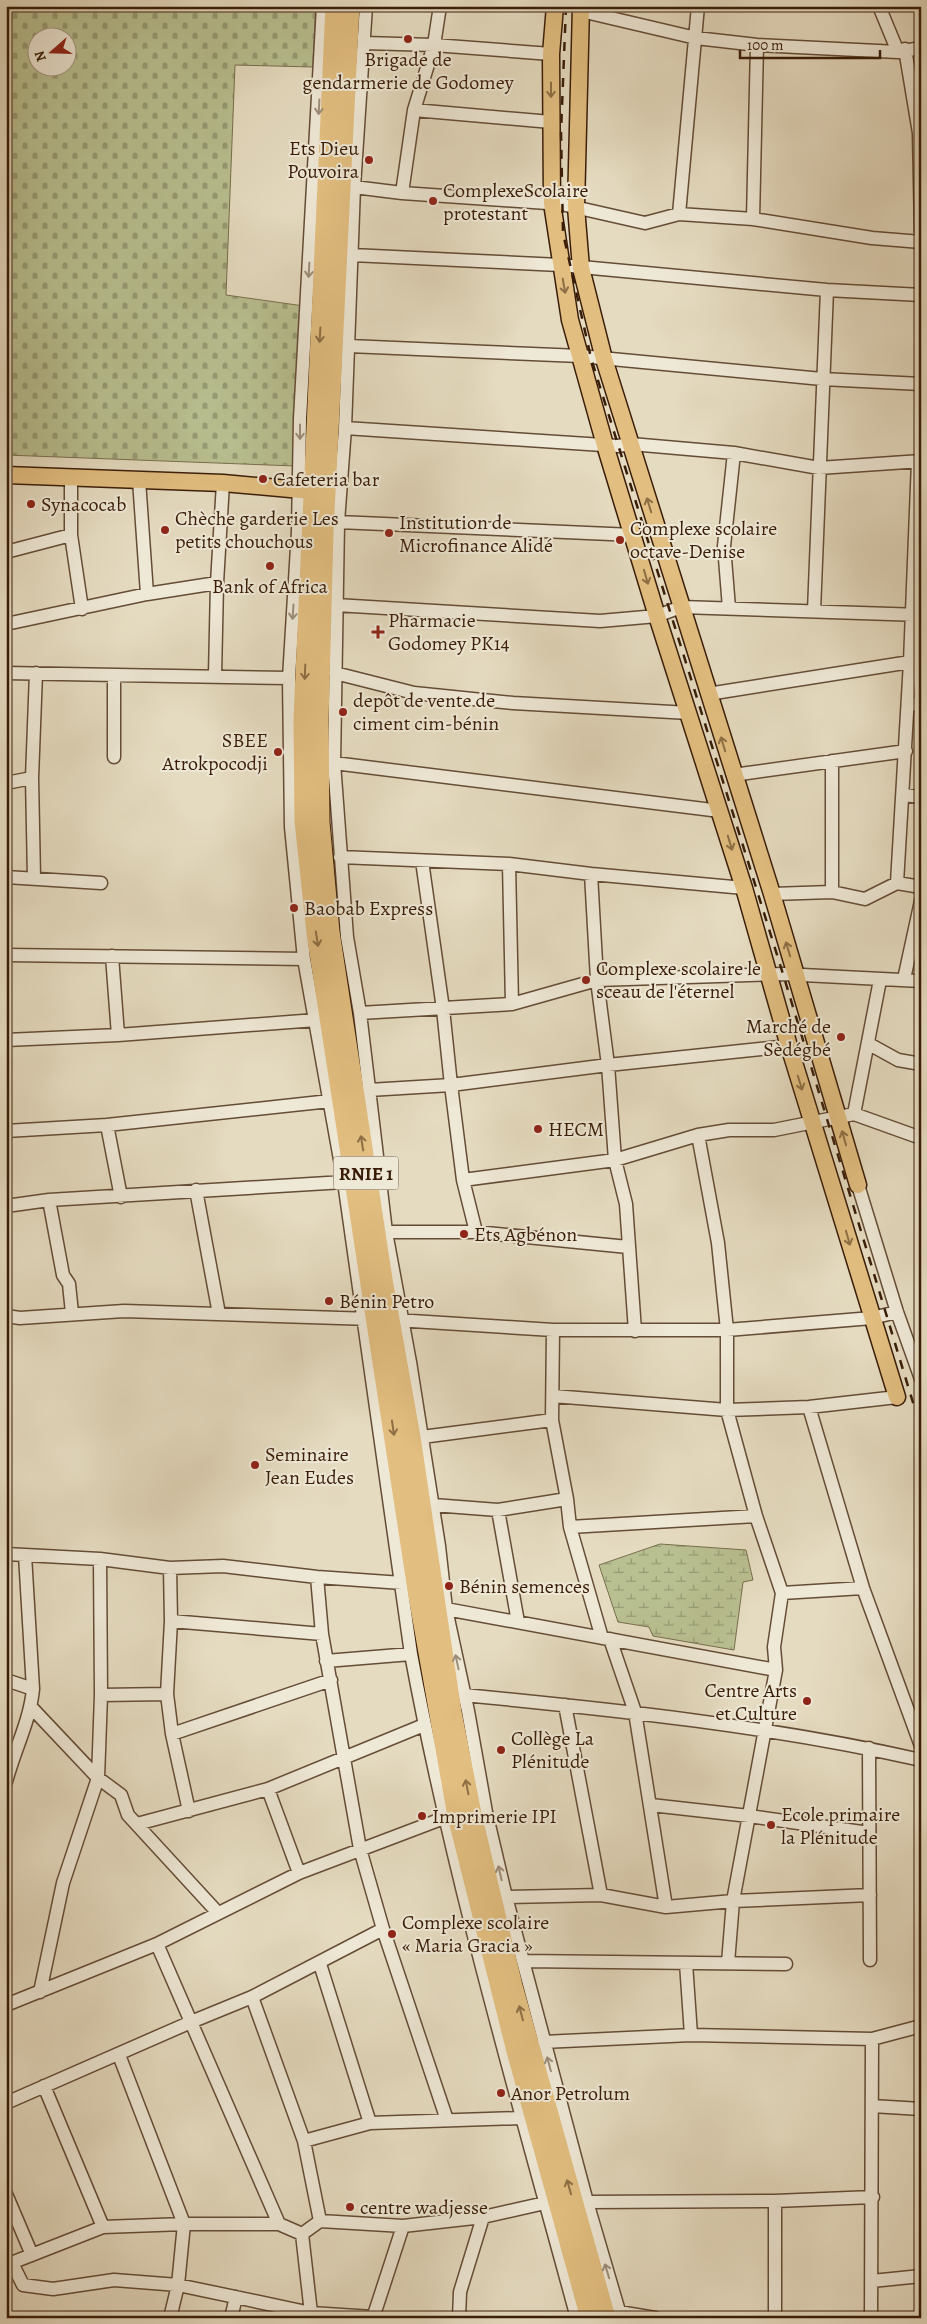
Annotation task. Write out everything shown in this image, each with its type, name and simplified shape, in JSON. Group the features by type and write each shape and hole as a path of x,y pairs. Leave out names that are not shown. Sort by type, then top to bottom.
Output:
{"highway":[{"name":"RNIE 1","path":"336,6 306,490 303,718 306,851 316,933 383,1320 412,1446 452,1712 472,1814 513,1986 615,2316"},
{"name":"RNIE 1","path":"350,6 324,532 319,721 320,822 330,932 383,1320 418,1596 457,1816 516,2051 590,2318"}],"main road":[{"path":"555,6 551,54 552,203 560,265 570,320 604,445 744,888 789,1046 897,1397"},
{"path":"581,9 576,206 581,268 604,359 733,775 796,974 846,1116 858,1185"},
{"path":"6,474 223,483 306,490"}],"street":[{"path":"323,6 300,419 306,490 289,678 291,827 304,959 344,1182 383,1320 422,1437 446,1609 486,1812 543,2042 587,2202 615,2316 655,2318"},
{"path":"366,6 354,187 345,428 338,522 334,763 347,937 360,1013 386,1232 383,1320 402,1583 411,1654 444,1818 520,2118 576,2318"},
{"path":"402,192 414,110 434,45 440,6"},
{"path":"679,214 698,6"},
{"path":"880,6 902,50 919,133 921,231"},
{"path":"581,9 696,38 757,45 902,50 921,48"},
{"path":"364,44 434,45 551,54"},
{"path":"753,219 757,45"},
{"path":"414,110 551,122"},
{"path":"354,187 552,203 576,206 645,223 679,214 753,219 872,238 921,242"},
{"path":"352,255 560,265 827,290 921,295"},
{"path":"814,611 827,290"},
{"path":"348,346 580,356 822,379 921,384"},
{"path":"345,428 618,446 631,444 734,454 819,468 920,461 917,614 910,662 914,705 906,751 897,883"},
{"path":"729,608 724,546 734,454"},
{"path":"71,477 72,535 82,608"},
{"path":"139,480 147,594"},
{"path":"215,676 217,583 223,483"},
{"path":"338,522 633,534"},
{"path":"6,552 72,535"},
{"path":"6,624 147,594 217,583"},
{"path":"336,605 580,621 657,616 681,607 917,614"},
{"path":"708,694 910,662"},
{"path":"6,672 114,676 289,678"},
{"path":"34,878 32,778 36,672"},
{"path":"335,673 424,694 513,703 689,713"},
{"path":"114,676 114,757"},
{"path":"733,775 906,751"},
{"path":"832,761 832,892"},
{"path":"334,763 720,811"},
{"path":"6,783 32,778"},
{"path":"904,795 921,797"},
{"path":"340,858 509,864 592,874 744,888"},
{"path":"422,861 444,1009 463,1180 476,1232"},
{"path":"509,864 512,1004"},
{"path":"592,874 597,980 608,1065 615,1160 626,1204 635,1331"},
{"path":"6,877 101,883"},
{"path":"772,894 832,892 865,899 897,883 921,887"},
{"path":"904,979 921,901"},
{"path":"6,955 304,959"},
{"path":"112,956 118,1035"},
{"path":"360,1013 512,1004 597,980 796,974 921,981"},
{"path":"846,1116 869,1044 880,980"},
{"path":"6,1040 118,1035 316,1020"},
{"path":"869,1044 898,1060 921,1064"},
{"path":"369,1090 451,1085 608,1065 789,1046"},
{"path":"6,1131 107,1125 330,1102"},
{"path":"463,1180 615,1160 698,1135 729,1130 774,1130 846,1116 921,1138"},
{"path":"107,1125 121,1197"},
{"path":"698,1135 718,1243 726,1330 727,1410 756,1516 782,1593 774,1647 776,1670 733,1901 728,1963"},
{"path":"6,1206 49,1200 344,1182"},
{"path":"858,1185 897,1312 919,1366 921,1379"},
{"path":"196,1190 219,1314"},
{"path":"49,1200 63,1275 69,1284 72,1313"},
{"path":"386,1232 476,1232 628,1247"},
{"path":"6,1316 20,1318 124,1311 383,1320 553,1330 635,1331 726,1330 872,1318 897,1312"},
{"path":"553,1330 554,1396 552,1420 567,1499 570,1527 606,1639 635,1712 666,1907"},
{"path":"554,1396 727,1410 809,1407 897,1397"},
{"path":"809,1407 863,1588 921,1746"},
{"path":"422,1437 552,1420"},
{"path":"433,1505 498,1510 567,1499"},
{"path":"498,1510 518,1622"},
{"path":"570,1527 756,1516"},
{"path":"6,1554 100,1559 170,1568 223,1566 317,1577 402,1583"},
{"path":"6,1782 14,1753 31,1707 33,1689 26,1555"},
{"path":"40,1992 63,1883 98,1778 102,1695 100,1559"},
{"path":"170,1568 171,1621 167,1694 172,1734 188,1811"},
{"path":"317,1577 326,1662 331,1680 342,1757 360,1849 383,1929 447,2120"},
{"path":"782,1593 863,1588"},
{"path":"446,1609 776,1670"},
{"path":"171,1621 322,1634"},
{"path":"326,1662 411,1654"},
{"path":"6,1680 33,1689"},
{"path":"172,1734 331,1680"},
{"path":"102,1695 167,1694"},
{"path":"464,1695 635,1712 766,1729 869,1748 921,1760"},
{"path":"565,1705 601,1895"},
{"path":"31,1707 98,1778 121,1795 128,1815 218,1913"},
{"path":"137,1824 268,1789 342,1757 424,1725"},
{"path":"869,1748 870,1960"},
{"path":"268,1789 299,1873"},
{"path":"651,1805 749,1816 869,1833"},
{"path":"6,2005 157,1944 299,1873 444,1818"},
{"path":"506,1897 601,1895 666,1907 733,1901 870,1895"},
{"path":"6,2103 191,2022 252,1998 320,1964 383,1929"},
{"path":"157,1944 279,2224"},
{"path":"523,1961 786,1964"},
{"path":"686,1963 691,2035"},
{"path":"320,1964 370,2123"},
{"path":"252,1998 304,2141 320,2221"},
{"path":"543,2042 691,2035 872,2039 921,2026"},
{"path":"871,2318 873,2197 872,2039"},
{"path":"119,2055 184,2224 178,2285 170,2318"},
{"path":"44,2086 103,2227"},
{"path":"872,2106 921,2109"},
{"path":"304,2141 370,2123 520,2118"},
{"path":"6,2194 32,2255"},
{"path":"587,2202 775,2201 873,2197"},
{"path":"775,2201 775,2318"},
{"path":"302,2234 320,2221 403,2226 482,2217 545,2203"},
{"path":"459,2318 460,2292 482,2217"},
{"path":"302,2234 279,2224 184,2224 103,2227 9,2264 23,2285 53,2289 114,2280 178,2285 311,2315 373,2317 403,2226"},
{"path":"302,2234 311,2315"},
{"path":"872,2281 921,2276"},
{"path":"231,2318 236,2297"}],"green space":[{"path":"6,6 316,6 313,67 235,65 226,295 304,306 295,466 6,455"},
{"path":"660,1544 746,1550 753,1580 743,1582 734,1650 653,1636 649,1627 618,1622 599,1565"}],"railway":[{"path":"566,6 561,132 563,233 591,358 783,974 921,1429"}],"place":[{"name":"Brigade de gendarmerie de Godomey","path":"408,39"},
{"name":"Ets Dieu Pouvoira","path":"369,160"},
{"name":"ComplexeScolaire protestant","path":"433,201"},
{"name":"Cafeteria bar","path":"263,479"},
{"name":"Synacocab","path":"31,504"},
{"name":"Chèche garderie Les petits chouchous","path":"165,530"},
{"name":"Institution de Microfinance Alidé","path":"389,533"},
{"name":"Complexe scolaire octave-Denise","path":"620,540"},
{"name":"Bank of Africa","path":"270,566"},
{"name":"Pharmacie Godomey PK14","path":"378,632"},
{"name":"depôt de vente de ciment cim-bénin","path":"343,712"},
{"name":"SBEE Atrokpocodji","path":"278,752"},
{"name":"Baobab Express","path":"294,908"},
{"name":"Complexe scolaire le sceau de l'éternel","path":"586,980"},
{"name":"Marché de Sèdégbé","path":"841,1037"},
{"name":"HECM","path":"538,1129"},
{"name":"Ets Agbénon","path":"464,1234"},
{"name":"Bénin Petro","path":"329,1301"},
{"name":"Seminaire Jean Eudes","path":"255,1465"},
{"name":"Bénin semences","path":"449,1586"},
{"name":"Centre Arts et Culture","path":"807,1701"},
{"name":"Collège La Plénitude","path":"501,1750"},
{"name":"Imprimerie IPI","path":"422,1816"},
{"name":"Ecole primaire la Plénitude","path":"771,1825"},
{"name":"Complexe scolaire « Maria Gracia »","path":"392,1934"},
{"name":"Anor Petrolum","path":"501,2093"},
{"name":"centre wadjesse","path":"350,2207"}]}
